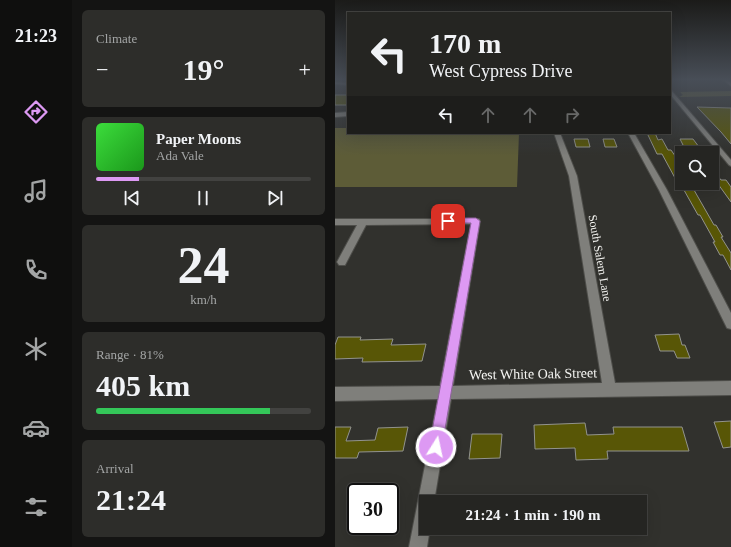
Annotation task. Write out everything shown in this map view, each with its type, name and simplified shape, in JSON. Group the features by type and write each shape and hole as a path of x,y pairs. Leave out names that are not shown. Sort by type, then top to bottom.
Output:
{"street":[{"path":"681,105 731,164"},
{"path":"335,115 347,114"},
{"name":"South Salem Lane","path":"557,134 559,143 567,158 573,176 609,389"},
{"path":"632,134 663,190 731,324"},
{"path":"335,222 476,221 427,495"},
{"path":"341,262 363,222"},
{"name":"West White Oak Street","path":"335,394 731,388"},
{"path":"418,547 420,535"}],"shaded area":[{"path":"335,128 347,128 347,134 519,134 517,187 335,187"}],"building":[{"path":"697,107 731,108 731,144 721,132"},
{"path":"647,134 655,134 658,140 662,139 668,150 671,150 675,156 675,178 662,154 657,154"},
{"path":"574,139 588,139 590,147 576,147"},
{"path":"603,139 614,139 617,147 605,147"},
{"path":"680,139 693,139 698,146 684,146"},
{"path":"719,178 721,180 726,180 731,187 731,202 719,185"},
{"path":"684,190 694,190 714,225 716,225 723,237 721,237 731,253 731,270 723,255 720,255 713,242 715,242 700,215 698,215"},
{"path":"679,334 682,345 685,345 690,358 677,358 674,351 660,351 655,335"},
{"path":"338,337 361,337 360,340 393,339 391,345 426,344 422,361 362,362 363,358 335,359 335,345"},
{"path":"731,421 731,447 723,448 714,422"},
{"path":"585,423 587,435 614,434 613,427 682,427 689,451 607,451 608,459 576,460 575,448 535,449 534,425"},
{"path":"335,427 351,427 346,441 375,440 378,428 408,427 403,451 359,452 357,458 335,458"},
{"path":"472,434 502,434 500,458 469,459"}],"route":[{"path":"436,447 476,221 448,221"}]}
